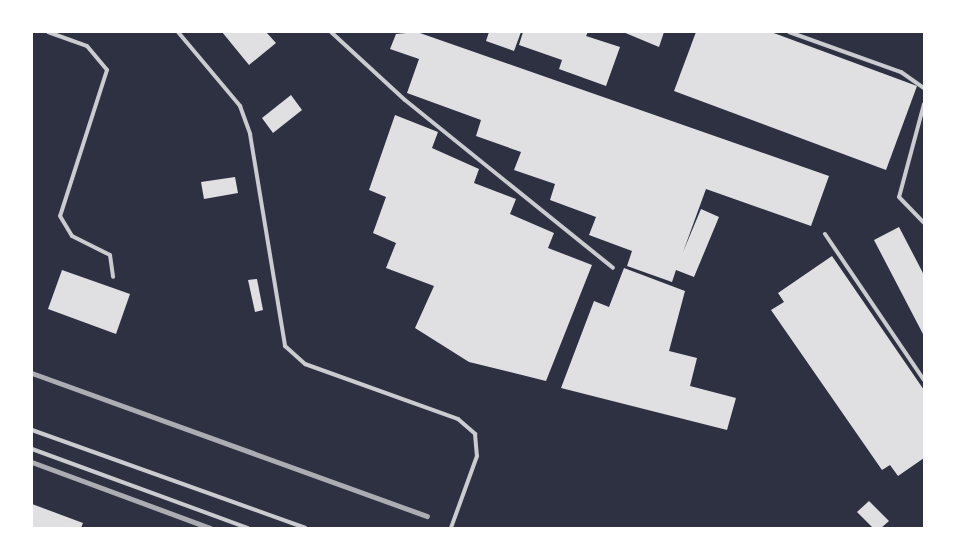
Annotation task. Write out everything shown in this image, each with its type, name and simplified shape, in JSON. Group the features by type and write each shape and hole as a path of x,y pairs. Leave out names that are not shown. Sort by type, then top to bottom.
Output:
{"lane":[{"path":"48,32 87,46 107,70 60,216 72,236 110,255 113,277"},
{"path":"178,32 240,106 250,134 285,346 305,364 458,419 475,434 477,456 451,528"},
{"path":"331,32 405,100 613,268"},
{"path":"789,32 901,72 924,88"},
{"path":"924,104 899,197 924,223"},
{"path":"825,234 924,380"},
{"path":"32,430 305,528"},
{"path":"32,448 248,528"}],"building":[{"path":"222,32 266,32 276,43 249,65"},
{"path":"417,32 829,176 811,226 706,189 683,252 701,209 719,217 694,277 676,270 672,282 627,266 632,251 589,235 596,217 550,200 555,184 514,170 521,152 476,136 481,120 407,93 419,59 390,49 396,34"},
{"path":"489,32 521,32 514,51 486,41"},
{"path":"523,32 588,32 586,36 620,47 606,86 559,69 562,60 519,45"},
{"path":"623,32 664,32 659,47"},
{"path":"696,32 771,32 917,86 886,170 674,91"},
{"path":"291,95 302,110 273,133 262,118"},
{"path":"395,115 438,132 432,148 479,169 474,183 516,199 510,214 554,233 548,248 592,265 546,381 469,362 415,328 434,286 386,268 396,243 373,233 386,197 369,190"},
{"path":"235,177 238,193 204,199 201,182"},
{"path":"899,227 924,275 924,336 874,240"},
{"path":"832,256 924,390 924,458 898,476 890,465 882,470 771,310 784,302 778,293"},
{"path":"624,268 685,291 669,351 697,358 690,386 736,398 727,430 561,388 594,301 609,307"},
{"path":"62,270 130,294 116,334 48,309"},
{"path":"257,279 263,310 255,312 248,280"},
{"path":"869,501 889,521 881,528 873,528 857,512"},
{"path":"32,504 83,523 81,528 32,528"}],"railway":[{"path":"32,373 427,516"},
{"path":"32,462 210,528"}]}
